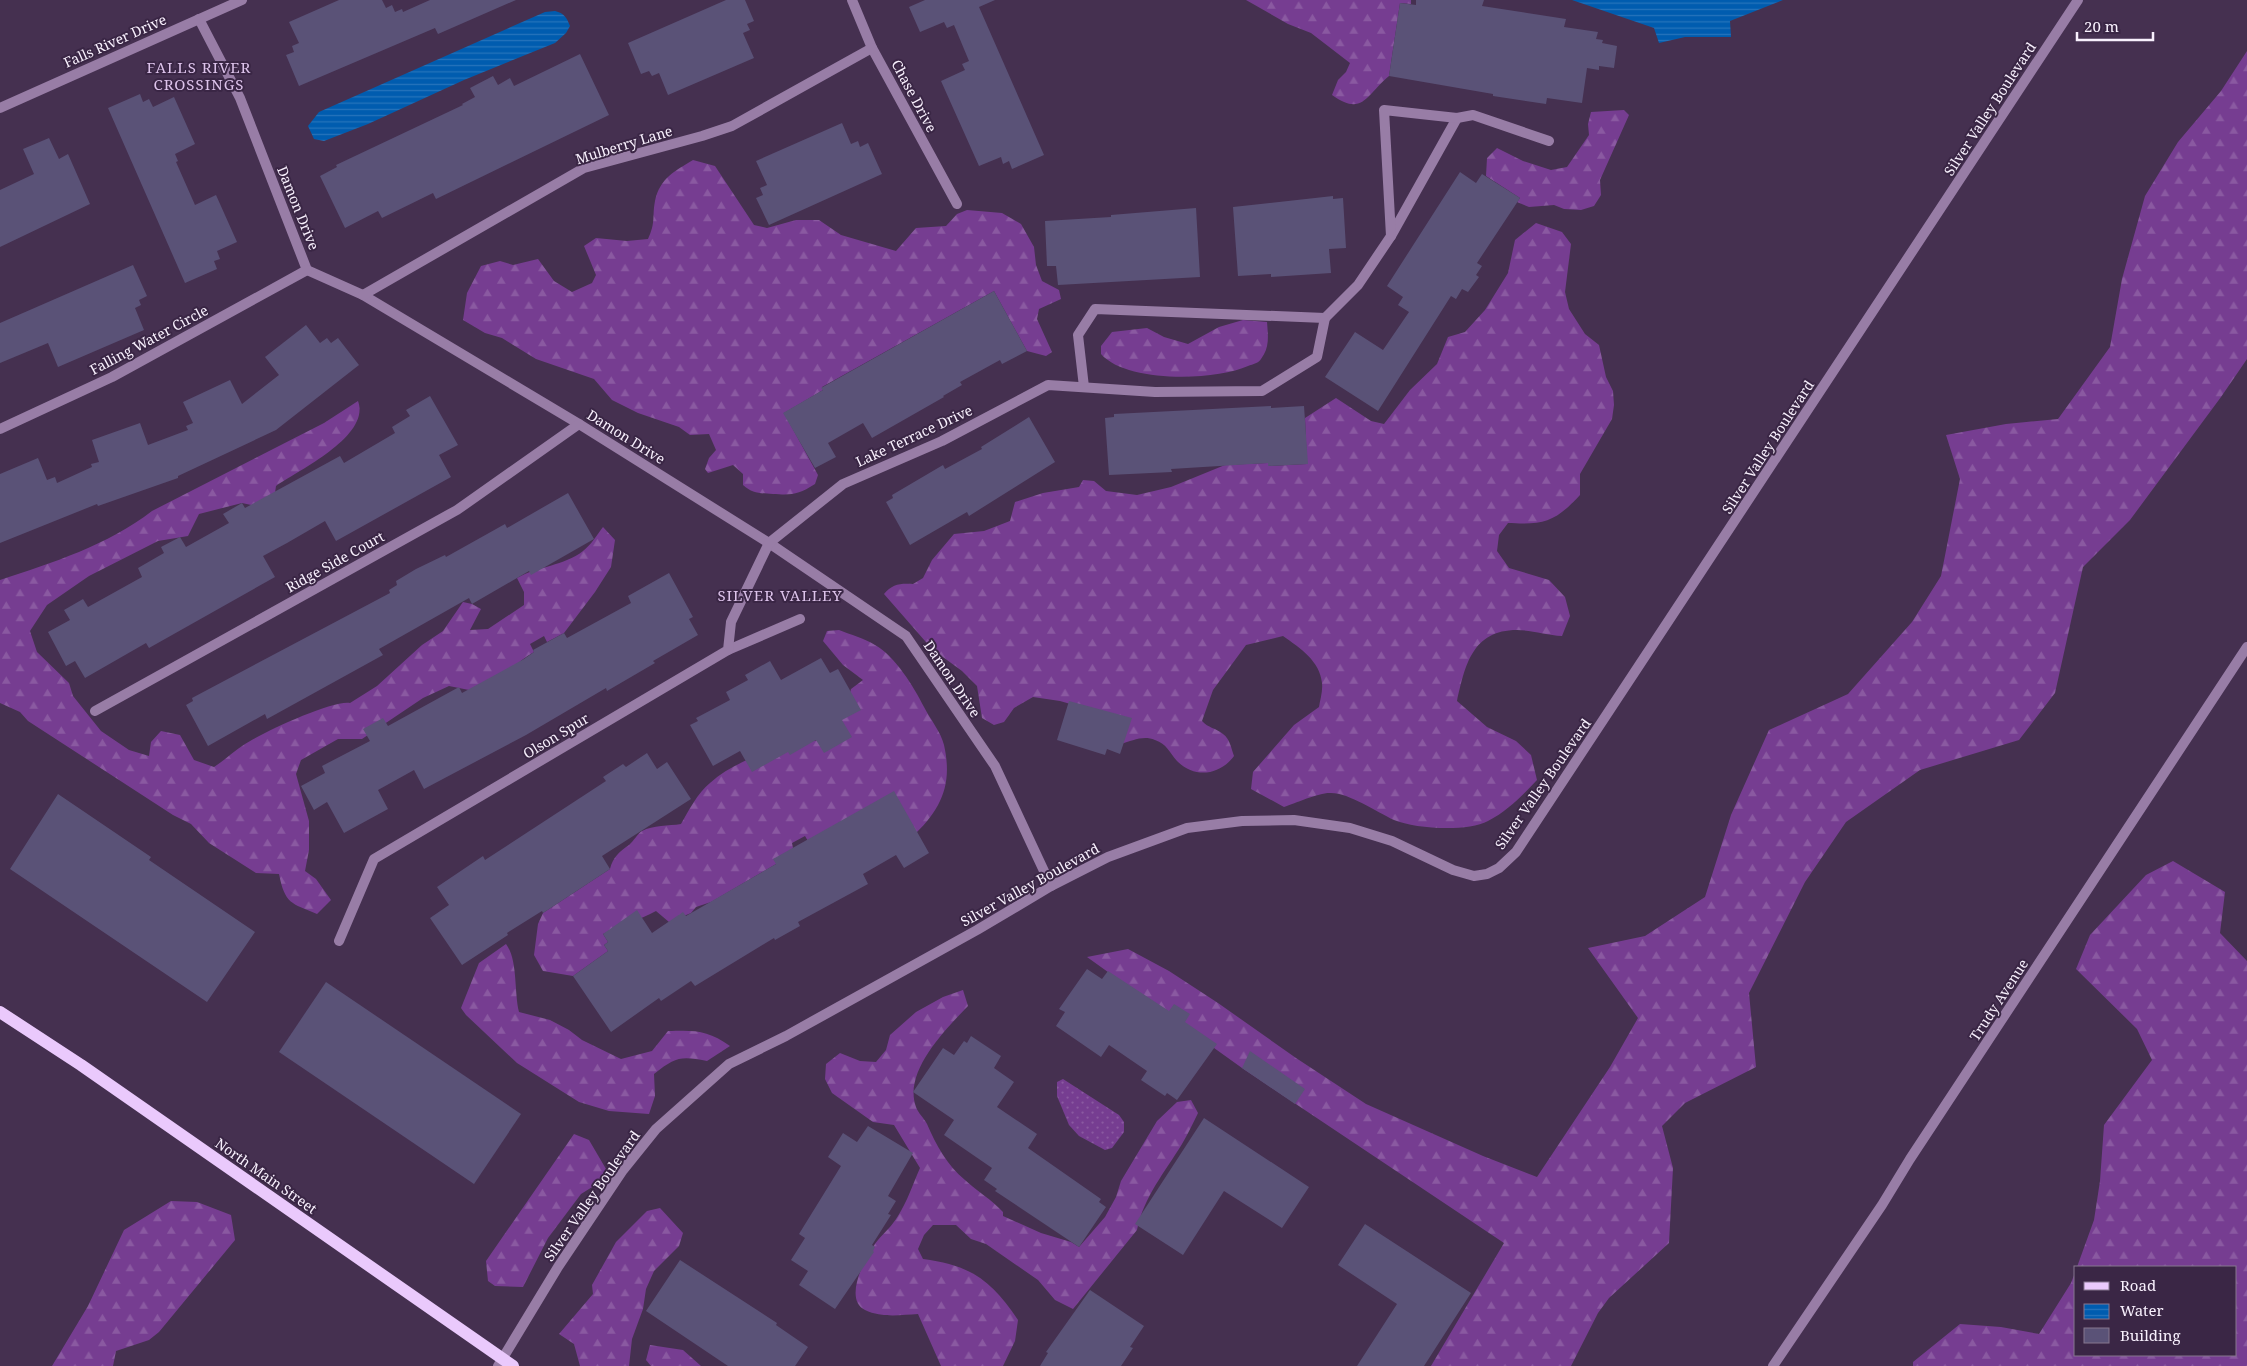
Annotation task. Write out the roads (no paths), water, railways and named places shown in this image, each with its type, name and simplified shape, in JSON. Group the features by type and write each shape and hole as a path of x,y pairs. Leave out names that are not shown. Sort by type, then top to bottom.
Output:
{"main road":[{"name":"North Main Street","path":"0,1012 81,1065 504,1364"}],"street":[{"name":"Falls River Drive","path":"0,108 242,0"},
{"name":"Chase Drive","path":"852,0 872,48 957,204"},
{"name":"Silver Valley Boulevard","path":"504,1364 558,1268 623,1170 656,1129 729,1064 786,1036 977,930 1051,886 1108,857 1187,828 1242,821 1294,820 1350,828 1392,841 1452,870 1474,876 1487,874 1499,868 1516,852 2078,0"},
{"name":"Damon Drive","path":"198,19 240,98 307,270 363,295 579,424 769,543 906,636 995,766 1051,886"},
{"name":"Mulberry Lane","path":"363,295 584,168 707,135 732,126 872,48"},
{"path":"1391,236 1384,110 1456,118 1473,115 1549,141"},
{"path":"1084,387 1078,335 1095,310 1325,318 1358,285 1391,236 1456,118"},
{"name":"Falling Water Circle","path":"0,429 112,377 307,270"},
{"name":"Lake Terrace Drive","path":"769,543 843,484 942,441 1048,385 1155,392 1262,391 1317,357 1325,318"},
{"name":"Ridge Side Court","path":"95,711 457,510 579,424"},
{"path":"728,650 731,622 769,543"},
{"name":"Olson Spur","path":"339,941 374,859 728,650 800,619"},
{"name":"Trudy Avenue","path":"1773,1366 1882,1205 1910,1159 2247,647"}],"water":[{"path":"1572,0 1783,0 1730,21 1731,37 1685,37 1659,43 1654,28"},
{"path":"555,11 565,16 570,26 566,33 555,43 464,80 368,124 324,141 314,139 308,126 319,112 545,12"}],"district":[{"name":"FALLS RIVER CROSSINGS","path":"199,76"},
{"name":"SILVER VALLEY","path":"780,596"}]}
